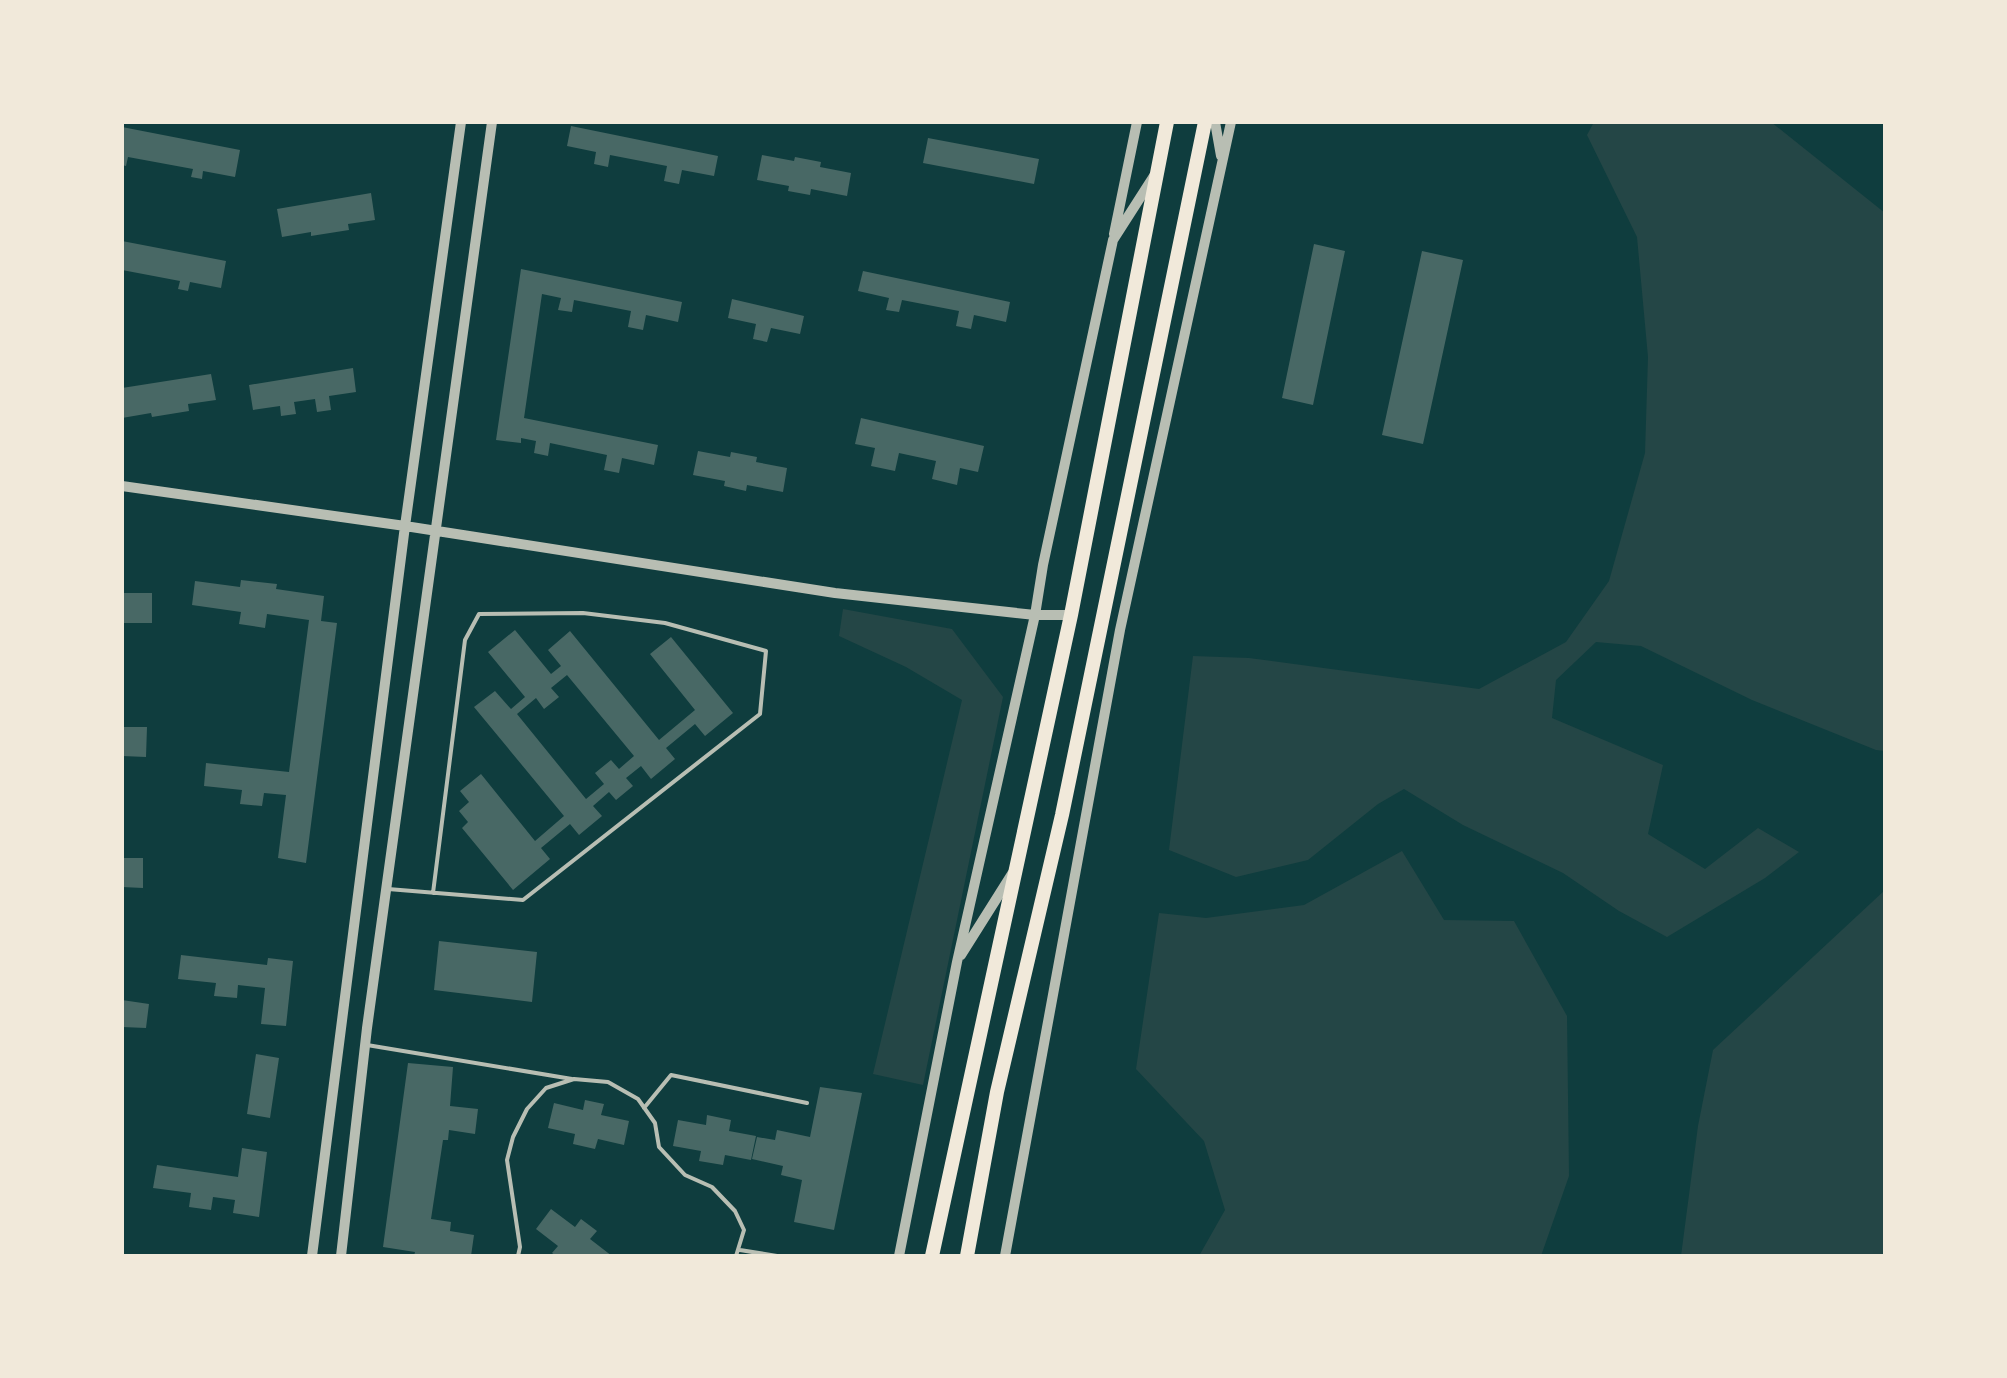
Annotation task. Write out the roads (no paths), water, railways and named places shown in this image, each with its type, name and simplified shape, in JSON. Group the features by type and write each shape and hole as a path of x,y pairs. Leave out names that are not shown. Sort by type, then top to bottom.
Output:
{"main road":[{"path":"932,1256 1071,615 1167,122"},
{"path":"967,1256 997,1092 1062,815 1205,122"}],"street":[{"path":"312,1256 405,526 461,122"},
{"path":"341,1256 385,889 492,122"},
{"path":"899,1256 957,962 1035,615 1137,122"},
{"path":"1215,122 1222,162"},
{"path":"1005,1256 1120,630 1231,122"},
{"path":"1113,240 1155,174"},
{"path":"122,486 433,530 835,593 1035,615 1071,615"},
{"path":"957,962 1015,869"}],"lane":[{"path":"385,889 433,893 523,900 760,714 766,651 651,621 583,613 479,614 465,640 433,893"},
{"path":"365,1045 608,1082 638,1099 655,1123 659,1147 685,1175 712,1187 735,1211 744,1230 736,1256"},
{"path":"644,1108 671,1075 807,1103"},
{"path":"518,1256 520,1247 507,1160 513,1137 527,1109 546,1088 574,1079"},
{"path":"740,1250 777,1256"}]}
